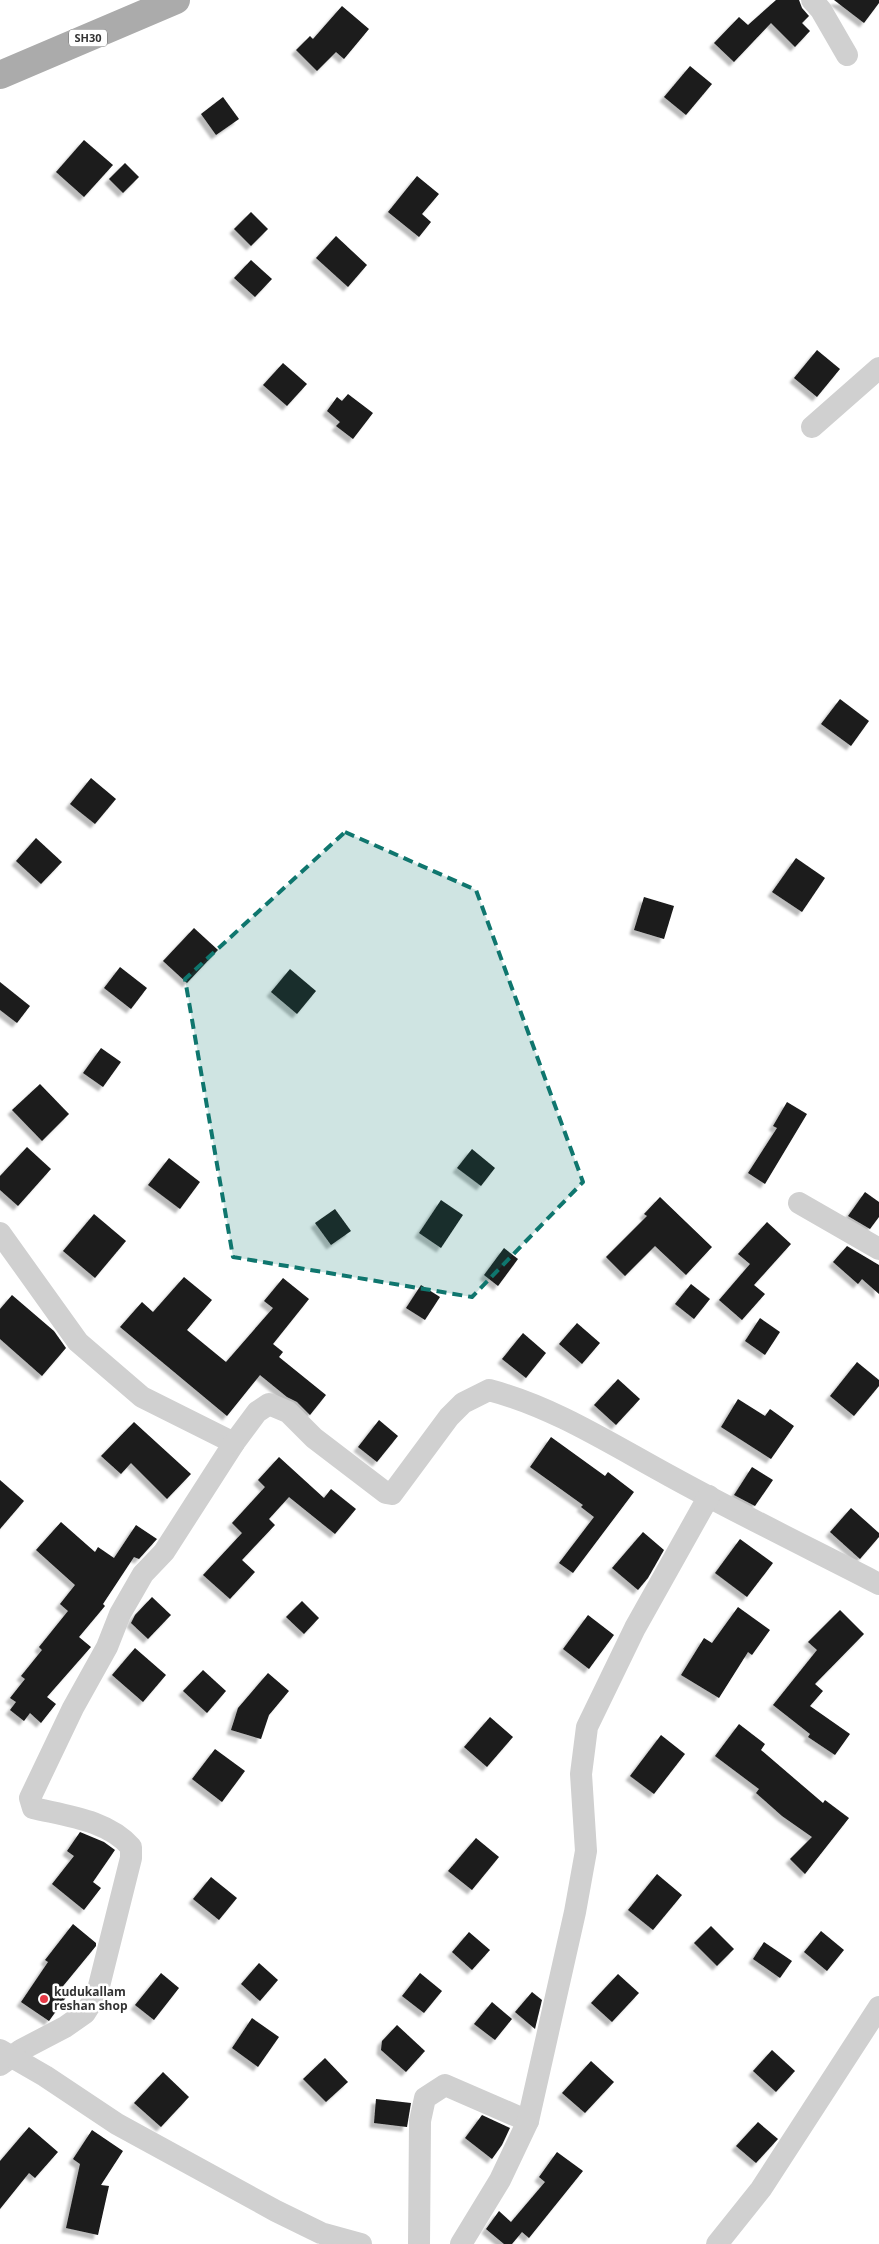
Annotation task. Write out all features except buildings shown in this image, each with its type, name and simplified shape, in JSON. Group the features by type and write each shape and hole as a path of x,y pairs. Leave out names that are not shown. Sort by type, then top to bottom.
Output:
{"main road":[{"name":"SH30","path":"0,75 176,0"}],"street":[{"path":"812,0 821,10 847,55"},
{"path":"812,427 879,368"},
{"path":"799,1203 879,1249"},
{"path":"0,1233 78,1342 142,1397 234,1443"},
{"path":"4,2058 65,2027 85,2012 96,1994 131,1858 131,1847 112,1830 33,1808 30,1798 73,1708 107,1647 120,1614 143,1574 164,1552 234,1443 257,1412 269,1404 288,1412 314,1438 337,1457 386,1493 392,1494 449,1417 462,1403 489,1390 537,1406 879,1584"},
{"path":"461,2244 500,2180 528,2121 575,1912 586,1851 581,1774 586,1727 635,1628 709,1496"},
{"path":"717,2244 761,2189 879,2007"},
{"path":"4,2058 44,2076 117,2124 322,2238 361,2244"},
{"path":"419,2244 420,2121 425,2098 445,2085 528,2121"}],"highlighted area":[{"path":"345,832 476,890 583,1182 472,1297 233,1257 185,979"}],"place":[{"name":"kudukallam reshan shop","path":"44,1999"}]}
